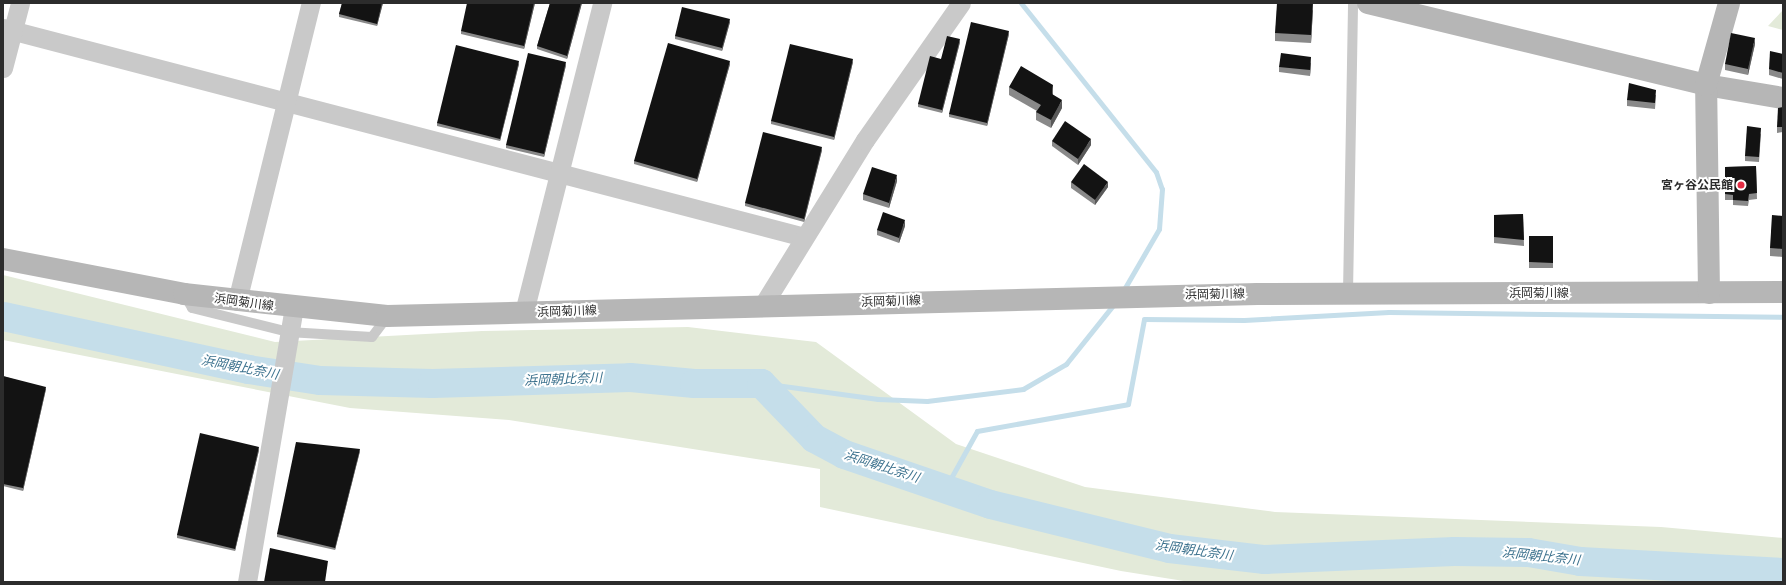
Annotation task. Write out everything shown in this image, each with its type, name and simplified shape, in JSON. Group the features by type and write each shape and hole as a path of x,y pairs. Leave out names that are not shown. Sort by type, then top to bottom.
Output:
{"main road":[{"path":"1368,3 1706,85 1783,98"},
{"path":"1708,293 1706,85 1729,3"},
{"name":"浜岡菊川線","path":"3,259 184,294 294,308 387,316 763,305 1348,293 1783,292"}],"street":[{"path":"3,68 8,29 20,3"},
{"path":"237,301 285,101 311,3"},
{"path":"524,312 558,170 602,3"},
{"path":"763,305 865,140 961,3"},
{"path":"8,29 558,170 804,237"},
{"path":"246,582 288,332 294,308"}],"lane":[{"path":"1348,293 1353,3"},
{"path":"184,294 192,308 288,332 372,336 387,316"}],"green space":[{"path":"1783,10 1783,30 1768,26"},
{"path":"3,275 275,342 482,331 688,327 816,342 956,444 1085,487 1275,512 1661,527 1783,538 1783,582 1190,582 1121,571 820,507 820,469 509,420 350,408 3,340"}],"building":[{"path":"342,3 382,3 377,24 339,14"},
{"path":"467,3 534,3 524,46 461,31"},
{"path":"550,3 581,3 567,56 537,46"},
{"path":"1277,3 1313,3 1311,35 1275,33"},
{"path":"682,7 730,19 722,48 675,36"},
{"path":"971,22 1009,31 987,123 949,114"},
{"path":"1731,33 1755,38 1748,69 1725,64"},
{"path":"947,36 960,39 942,110 918,104 930,56 941,59"},
{"path":"668,43 730,61 697,179 634,161"},
{"path":"790,44 853,59 834,137 771,121"},
{"path":"456,45 519,61 500,139 437,123"},
{"path":"1770,51 1783,54 1783,73 1769,69"},
{"path":"528,53 566,62 544,154 506,145"},
{"path":"1281,53 1311,57 1310,70 1279,67"},
{"path":"1021,66 1053,85 1052,94 1062,100 1051,120 1036,112 1041,105 1009,87"},
{"path":"1629,83 1656,90 1655,103 1627,100"},
{"path":"1783,107 1783,127 1777,127 1778,108"},
{"path":"1065,121 1091,139 1078,159 1052,141"},
{"path":"1747,126 1761,128 1759,157 1745,156"},
{"path":"763,132 822,147 804,219 745,203"},
{"path":"1084,164 1108,182 1095,200 1071,182"},
{"name":"宮ヶ谷公民館","path":"1756,166 1757,193 1749,194 1748,201 1733,200 1733,195 1725,194 1725,167"},
{"path":"872,167 897,175 889,203 863,194"},
{"path":"883,212 905,220 899,238 877,230"},
{"path":"1523,214 1524,240 1494,237 1494,215"},
{"path":"1772,215 1783,216 1783,249 1770,248"},
{"path":"1529,236 1553,236 1553,263 1529,262"},
{"path":"3,376 46,387 23,488 3,484"},
{"path":"200,433 259,447 235,549 177,535"},
{"path":"296,442 360,449 335,548 277,534"},
{"path":"270,548 328,561 325,582 264,582"}],"waterway":[{"path":"1021,3 1156,172 1162,189 1159,229 1123,291"},
{"path":"761,383 878,399 927,401 1023,389 1066,364 1114,304"},
{"path":"946,487 977,431 1128,404 1144,319 1244,320 1389,312 1783,317"},
{"name":"浜岡朝比奈川","path":"3,316 248,369 320,380 432,383 630,377 694,383 761,383 814,438 844,454 990,504 1169,548 1264,559 1454,551 1528,552 1580,561 1783,572"}],"place":[{"name":"宮ヶ谷公民館","path":"1741,185"}]}
